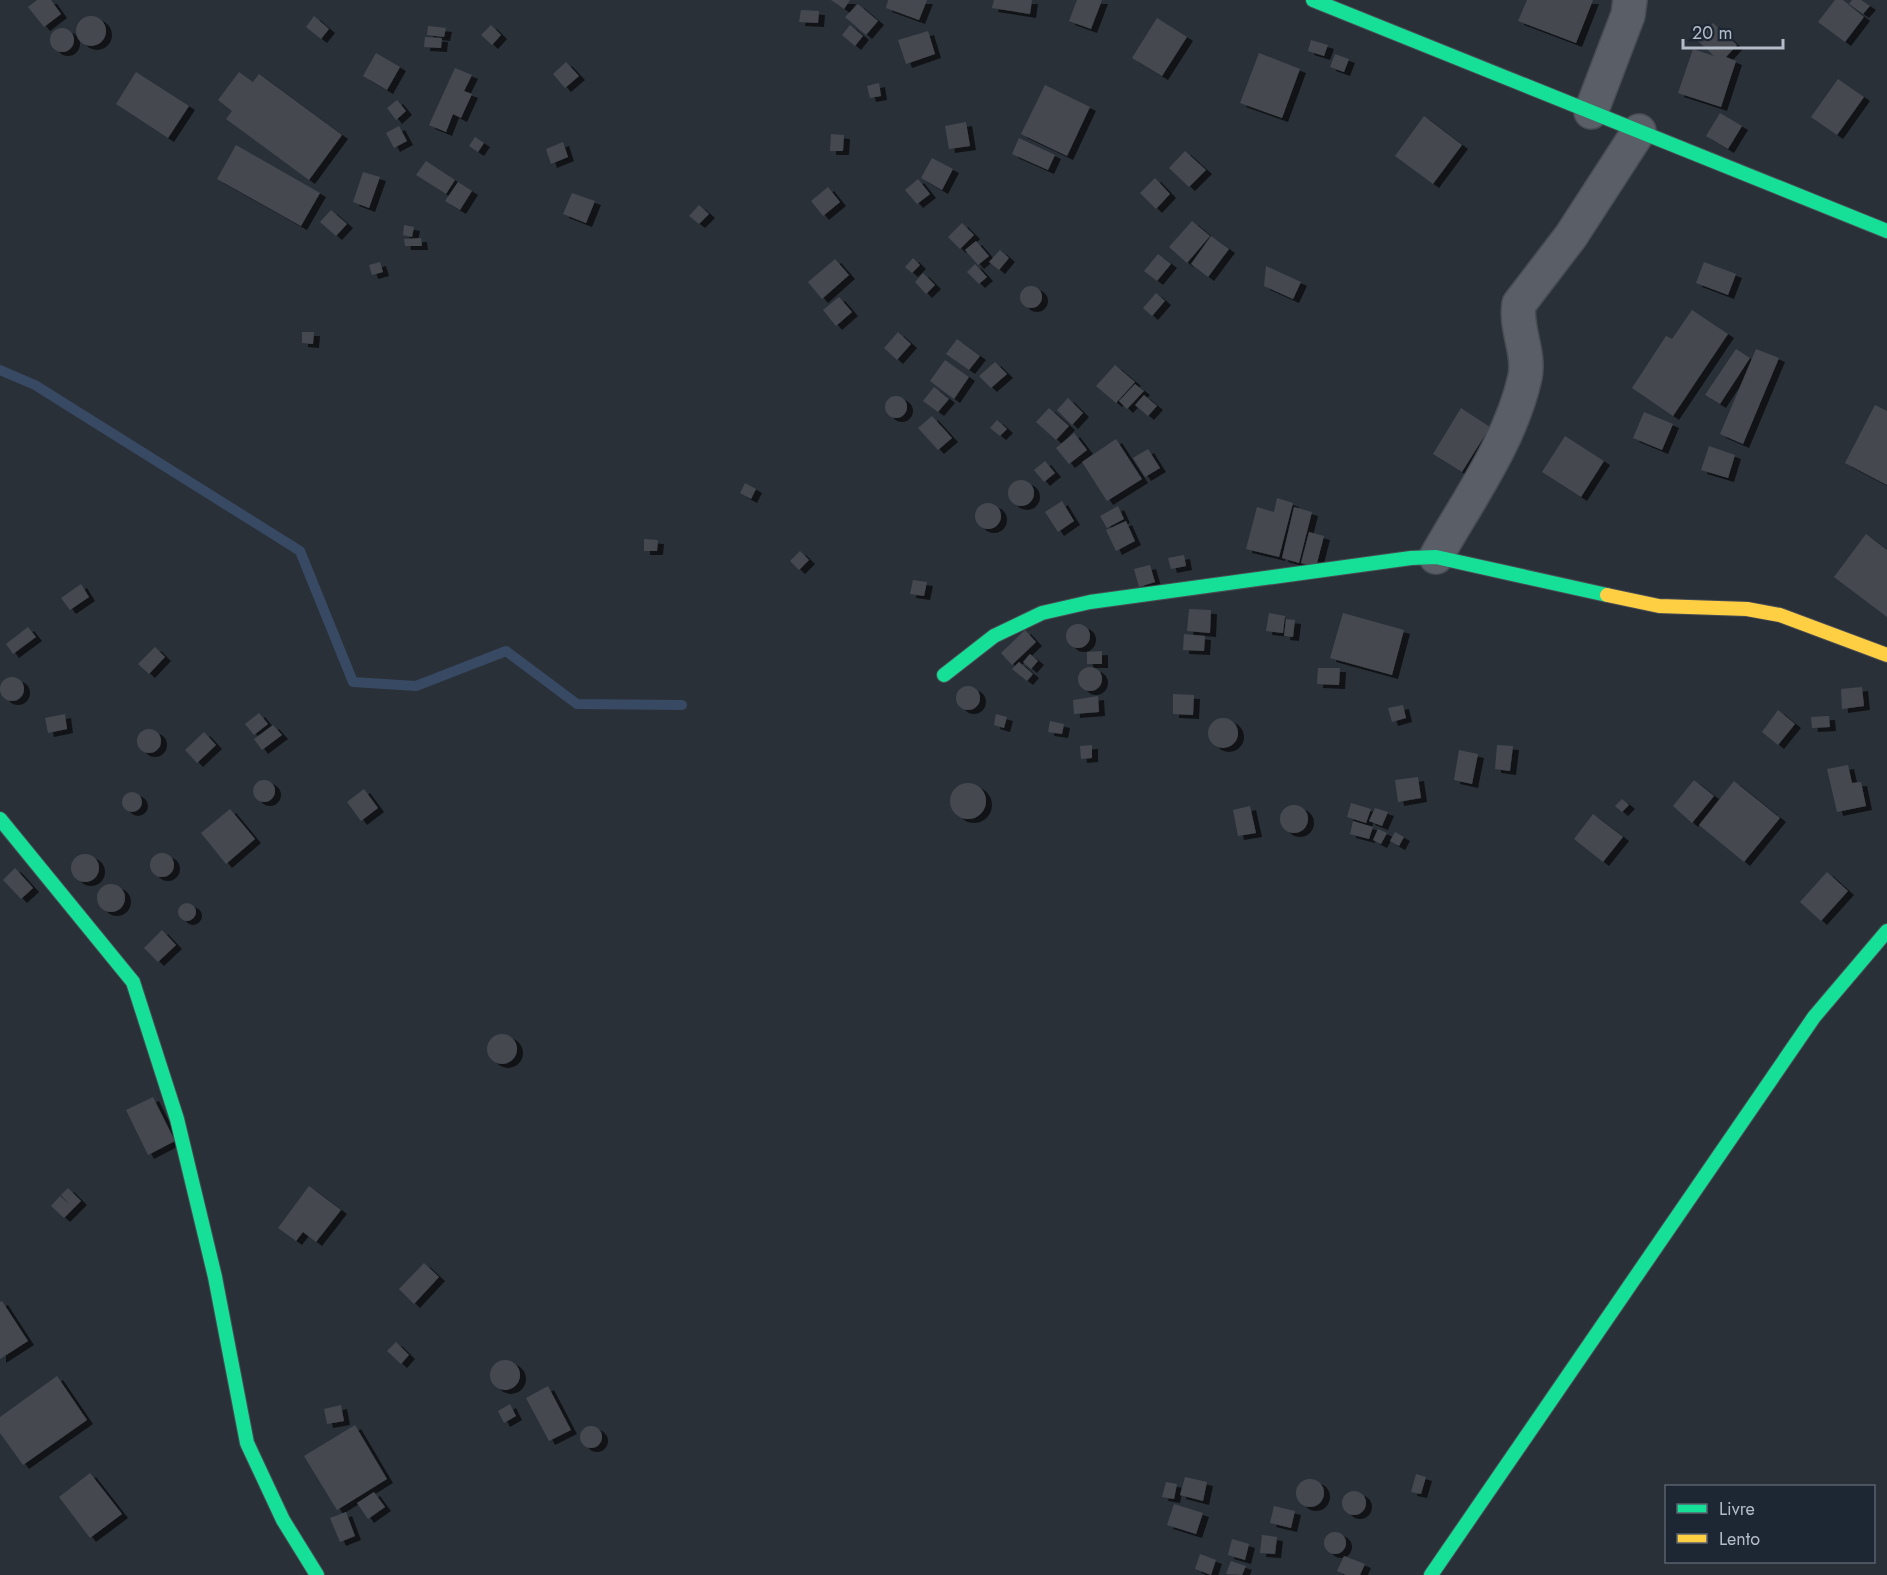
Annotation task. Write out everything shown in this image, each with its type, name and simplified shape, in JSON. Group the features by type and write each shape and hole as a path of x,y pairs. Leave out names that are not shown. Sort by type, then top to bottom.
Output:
{"street":[{"path":"1313,0 1887,231"},
{"path":"1591,112 1628,15 1630,0"},
{"path":"1436,557 1502,440 1515,410 1527,359 1518,313 1519,304 1571,236 1639,131"},
{"path":"944,675 994,636 1042,613 1090,602 1411,558 1436,557 1659,606 1747,609 1780,615 1887,655"},
{"path":"0,819 133,982 177,1119 215,1277 247,1443 283,1520 317,1575"},
{"path":"1431,1575 1814,1017 1887,931"}],"building":[{"path":"37,0 51,0 61,14 44,27 28,7"},
{"path":"831,0 850,0 844,9"},
{"path":"888,0 927,0 919,20 886,8"},
{"path":"994,0 1032,0 1030,14 992,8"},
{"path":"1077,0 1102,0 1091,29 1069,21"},
{"path":"1527,0 1593,0 1576,43 1518,21"},
{"path":"1835,0 1843,0 1864,17 1845,42 1818,22"},
{"path":"1852,0 1861,0 1870,6 1863,14 1849,4"},
{"path":"858,4 878,21 866,35 845,17"},
{"path":"801,10 819,11 818,23 799,22"},
{"path":"91,16 97,17 105,25 105,37 97,45 91,46 85,45 77,37 76,31 77,25 85,17"},
{"path":"314,16 329,29 321,39 306,27"},
{"path":"1157,18 1187,37 1162,76 1132,58"},
{"path":"1713,23 1737,45 1726,57 1736,61 1721,107 1678,93 1693,49 1714,56 1697,40"},
{"path":"491,25 501,35 492,45 481,35"},
{"path":"850,25 863,36 855,46 842,35"},
{"path":"428,26 446,28 444,37 427,35"},
{"path":"62,28 70,32 74,40 70,48 62,52 54,48 50,40 54,32"},
{"path":"928,31 935,54 906,64 898,40"},
{"path":"425,37 442,38 441,48 424,47"},
{"path":"1311,40 1328,45 1324,56 1308,51"},
{"path":"376,53 400,67 387,90 363,76"},
{"path":"1259,53 1300,69 1282,118 1240,103"},
{"path":"1335,54 1349,59 1344,72 1330,67"},
{"path":"566,62 579,76 565,88 553,74"},
{"path":"455,68 472,75 464,91 472,94 461,118 453,114 446,132 429,125"},
{"path":"136,72 189,106 168,138 116,104"},
{"path":"239,72 253,82 259,74 342,135 309,180 226,119 232,111 218,100"},
{"path":"1838,79 1864,97 1837,135 1811,117"},
{"path":"879,83 881,96 870,98 867,86"},
{"path":"1045,85 1090,107 1067,156 1021,134"},
{"path":"397,100 406,111 396,120 387,108"},
{"path":"1720,113 1742,126 1728,149 1706,136"},
{"path":"1424,116 1462,145 1433,184 1395,156"},
{"path":"966,122 970,146 949,149 945,126"},
{"path":"399,126 407,141 394,148 386,133"},
{"path":"831,134 844,135 843,151 830,151"},
{"path":"475,137 484,143 478,152 469,146"},
{"path":"1019,138 1055,155 1048,170 1012,154"},
{"path":"563,142 568,157 551,164 546,149"},
{"path":"236,145 320,193 301,226 217,179"},
{"path":"1185,151 1206,170 1189,187 1169,168"},
{"path":"932,158 953,169 942,190 921,178"},
{"path":"426,161 455,180 446,194 416,175"},
{"path":"363,172 380,177 369,208 353,202"},
{"path":"1155,178 1170,194 1156,209 1140,193"},
{"path":"918,179 930,194 917,204 905,190"},
{"path":"458,182 472,191 460,210 445,201"},
{"path":"828,187 840,202 823,216 811,201"},
{"path":"572,193 595,201 586,223 563,214"},
{"path":"699,205 709,214 699,224 689,216"},
{"path":"331,210 347,224 336,236 320,222"},
{"path":"1192,221 1210,236 1187,263 1169,247"},
{"path":"962,223 974,235 960,249 948,237"},
{"path":"404,225 414,227 412,237 403,235"},
{"path":"1211,236 1229,249 1208,277 1191,264"},
{"path":"421,238 422,246 405,246 404,239"},
{"path":"976,241 989,256 978,265 965,250"},
{"path":"1000,250 1009,258 999,270 989,262"},
{"path":"1158,254 1171,264 1157,281 1144,271"},
{"path":"913,258 920,265 912,273 905,267"},
{"path":"835,259 849,275 822,299 808,282"},
{"path":"380,262 383,272 372,275 369,265"},
{"path":"1704,262 1736,274 1728,295 1696,283"},
{"path":"975,264 987,277 979,284 967,272"},
{"path":"1266,266 1301,282 1293,299 1264,286"},
{"path":"923,273 935,285 926,294 915,282"},
{"path":"1031,286 1039,289 1042,297 1039,305 1031,308 1023,305 1020,297 1023,289"},
{"path":"1156,293 1165,301 1152,316 1143,308"},
{"path":"839,297 852,312 836,326 823,310"},
{"path":"1692,310 1728,334 1673,416 1632,388 1666,336 1672,339"},
{"path":"302,332 314,332 313,344 302,343"},
{"path":"898,332 911,344 897,360 884,348"},
{"path":"957,339 980,356 969,370 946,354"},
{"path":"1736,349 1750,358 1720,404 1705,395"},
{"path":"1756,349 1779,358 1743,444 1720,434"},
{"path":"945,360 969,377 954,399 930,381"},
{"path":"995,362 1007,374 991,388 979,376"},
{"path":"1115,365 1135,382 1116,403 1096,386"},
{"path":"1135,384 1144,391 1127,409 1119,401"},
{"path":"934,387 949,399 938,412 923,401"},
{"path":"1144,395 1157,406 1148,416 1135,405"},
{"path":"896,396 904,399 907,407 904,415 896,418 888,415 885,407 888,399"},
{"path":"1068,398 1083,413 1072,425 1057,410"},
{"path":"1875,405 1887,411 1887,485 1845,463"},
{"path":"1049,408 1069,426 1056,440 1036,422"},
{"path":"1461,408 1490,427 1462,472 1433,454"},
{"path":"1644,412 1673,424 1662,450 1633,438"},
{"path":"932,416 952,438 938,450 918,428"},
{"path":"997,420 1007,429 1000,436 990,428"},
{"path":"1074,433 1087,450 1069,464 1056,448"},
{"path":"1565,436 1604,461 1581,497 1542,472"},
{"path":"1116,439 1142,479 1107,501 1082,462"},
{"path":"1709,446 1735,455 1728,478 1701,470"},
{"path":"1148,449 1160,468 1145,477 1133,458"},
{"path":"1045,461 1055,473 1044,482 1034,470"},
{"path":"1021,480 1030,484 1034,493 1030,502 1021,506 1012,502 1008,493 1012,484"},
{"path":"745,483 756,489 751,499 740,493"},
{"path":"1277,498 1293,503 1279,557 1246,549 1257,507 1274,512"},
{"path":"1062,501 1074,521 1058,532 1045,512"},
{"path":"988,503 997,507 1001,516 997,525 988,529 979,525 975,516 979,507"},
{"path":"1118,506 1124,519 1107,528 1100,516"},
{"path":"1294,507 1312,512 1299,563 1282,558"},
{"path":"1126,521 1135,541 1116,551 1106,530"},
{"path":"1309,532 1324,536 1316,567 1301,563"},
{"path":"1866,534 1887,550 1887,617 1834,577"},
{"path":"644,539 658,540 657,551 644,551"},
{"path":"800,551 809,560 799,570 790,561"},
{"path":"1184,555 1186,566 1171,569 1168,558"},
{"path":"1150,565 1155,582 1139,587 1134,569"},
{"path":"913,580 927,582 924,596 910,594"},
{"path":"81,584 89,597 70,610 61,598"},
{"path":"1189,609 1211,610 1210,633 1187,631"},
{"path":"1269,613 1285,616 1283,633 1266,631"},
{"path":"1343,613 1404,630 1392,675 1330,658"},
{"path":"1286,619 1295,620 1293,637 1284,636"},
{"path":"1078,624 1086,628 1090,636 1086,644 1078,648 1070,644 1066,636 1070,628"},
{"path":"28,627 36,637 13,654 6,644"},
{"path":"1025,630 1036,642 1012,665 1001,653"},
{"path":"1184,634 1205,636 1204,651 1183,650"},
{"path":"155,647 165,657 149,674 138,664"},
{"path":"1102,651 1102,664 1087,664 1087,652"},
{"path":"1030,654 1038,661 1031,669 1023,662"},
{"path":"1019,662 1033,674 1027,681 1012,669"},
{"path":"1090,667 1098,671 1102,679 1098,687 1090,691 1082,687 1078,679 1082,671"},
{"path":"1318,668 1340,668 1339,685 1317,684"},
{"path":"12,677 21,680 24,689 21,698 12,701 3,698 0,689 3,680"},
{"path":"968,686 977,689 980,698 977,707 968,710 959,707 956,698 959,689"},
{"path":"1862,687 1864,706 1842,709 1841,689"},
{"path":"1173,694 1194,695 1193,715 1173,714"},
{"path":"1098,696 1099,712 1074,714 1073,700"},
{"path":"1403,705 1406,718 1392,722 1388,708"},
{"path":"1778,710 1795,724 1778,745 1762,732"},
{"path":"259,713 268,724 254,735 245,724"},
{"path":"65,714 67,729 48,733 45,718"},
{"path":"996,714 1007,717 1004,728 994,725"},
{"path":"1829,716 1830,727 1812,728 1811,717"},
{"path":"1223,718 1234,722 1238,733 1234,744 1223,748 1212,744 1208,733 1212,722"},
{"path":"1050,721 1064,724 1062,734 1048,732"},
{"path":"273,725 282,735 262,750 254,739"},
{"path":"149,729 157,733 161,741 157,749 149,753 141,749 137,741 141,733"},
{"path":"204,732 216,745 197,763 185,750"},
{"path":"1092,745 1092,758 1081,759 1080,746"},
{"path":"1497,745 1513,746 1510,771 1495,769"},
{"path":"1459,750 1478,754 1472,784 1454,780"},
{"path":"1848,765 1852,783 1861,782 1866,806 1837,812 1827,769"},
{"path":"1418,777 1421,798 1398,802 1395,780"},
{"path":"264,780 272,783 275,791 272,799 264,802 256,799 253,791 256,783"},
{"path":"1694,780 1714,796 1692,823 1673,806"},
{"path":"1734,781 1780,818 1744,862 1699,825"},
{"path":"968,783 981,788 986,801 981,814 968,819 955,814 950,801 955,788"},
{"path":"364,789 378,808 361,821 347,802"},
{"path":"128,792 136,792 142,798 142,806 136,812 128,812 122,806 122,798"},
{"path":"1622,799 1629,805 1622,812 1615,806"},
{"path":"1351,803 1371,809 1366,823 1347,817"},
{"path":"1294,805 1304,809 1308,819 1304,829 1294,833 1284,829 1280,819 1284,809"},
{"path":"1250,806 1256,833 1238,836 1233,810"},
{"path":"1375,808 1388,812 1382,826 1369,821"},
{"path":"230,809 255,839 226,864 201,833"},
{"path":"1593,814 1623,837 1603,862 1574,839"},
{"path":"1353,821 1373,827 1369,839 1350,834"},
{"path":"1378,829 1387,833 1381,844 1373,840"},
{"path":"1395,832 1404,837 1399,846 1390,841"},
{"path":"162,853 171,856 174,865 171,874 162,877 153,874 150,865 153,856"},
{"path":"85,854 95,858 99,868 95,878 85,882 75,878 71,868 75,858"},
{"path":"15,868 33,888 21,899 3,880"},
{"path":"1827,872 1848,891 1821,921 1800,902"},
{"path":"111,884 121,888 125,898 121,908 111,912 101,908 97,898 101,888"},
{"path":"187,903 193,906 196,912 193,918 187,921 181,918 178,912 181,906"},
{"path":"162,930 176,945 158,962 144,948"},
{"path":"502,1034 508,1035 516,1043 516,1055 508,1063 502,1064 496,1063 488,1055 487,1049 488,1043 496,1035"},
{"path":"153,1097 175,1141 148,1155 126,1110"},
{"path":"309,1186 341,1210 316,1242 303,1232 296,1241 278,1228"},
{"path":"68,1188 81,1201 64,1218 51,1206 60,1196 69,1204 61,1195"},
{"path":"424,1263 439,1277 414,1304 399,1289"},
{"path":"2,1301 28,1341 0,1359 0,1302"},
{"path":"396,1342 409,1355 401,1364 387,1351"},
{"path":"505,1360 516,1364 520,1375 516,1386 505,1390 494,1386 490,1375 494,1364"},
{"path":"57,1376 87,1420 23,1465 0,1433 0,1417"},
{"path":"548,1386 571,1430 549,1441 526,1398"},
{"path":"510,1404 516,1416 504,1423 498,1411"},
{"path":"341,1405 344,1421 327,1424 324,1409"},
{"path":"355,1425 387,1479 337,1510 304,1456"},
{"path":"591,1426 599,1429 602,1437 599,1445 591,1448 583,1445 580,1437 583,1429"},
{"path":"90,1473 122,1514 90,1538 59,1497"},
{"path":"1416,1474 1426,1477 1421,1494 1411,1492"},
{"path":"1185,1477 1207,1482 1203,1501 1180,1495"},
{"path":"1310,1479 1320,1483 1324,1493 1320,1503 1310,1507 1300,1503 1296,1493 1300,1483"},
{"path":"1166,1482 1177,1484 1174,1499 1162,1497"},
{"path":"1354,1491 1362,1495 1366,1503 1362,1511 1354,1515 1346,1511 1342,1503 1346,1495"},
{"path":"374,1492 385,1507 368,1519 357,1503"},
{"path":"1174,1504 1203,1513 1196,1534 1167,1525"},
{"path":"1274,1506 1295,1511 1291,1528 1270,1523"},
{"path":"346,1512 355,1536 340,1542 330,1518"},
{"path":"1335,1532 1343,1535 1346,1543 1343,1551 1335,1554 1327,1551 1324,1543 1327,1535"},
{"path":"1262,1535 1277,1537 1275,1554 1260,1553"},
{"path":"1232,1539 1249,1544 1245,1560 1228,1555"},
{"path":"1200,1554 1216,1560 1211,1575 1195,1569"},
{"path":"1344,1556 1365,1564 1360,1575 1346,1575 1337,1571"},
{"path":"1231,1561 1246,1566 1242,1575 1226,1574"}],"waterway":[{"path":"0,370 35,385 300,551 353,682 416,686 506,651 577,704 682,705"}],"traffic: fast":[{"path":"1313,0 1887,231"},
{"path":"944,675 994,636 1042,613 1090,602 1411,558 1436,557 1607,595"},
{"path":"0,819 133,982 177,1119 215,1277 247,1443 283,1520 317,1575"},
{"path":"1431,1575 1814,1017 1887,931"}],"traffic: slow":[{"path":"1607,595 1659,606 1747,609 1780,615 1887,655"}]}
